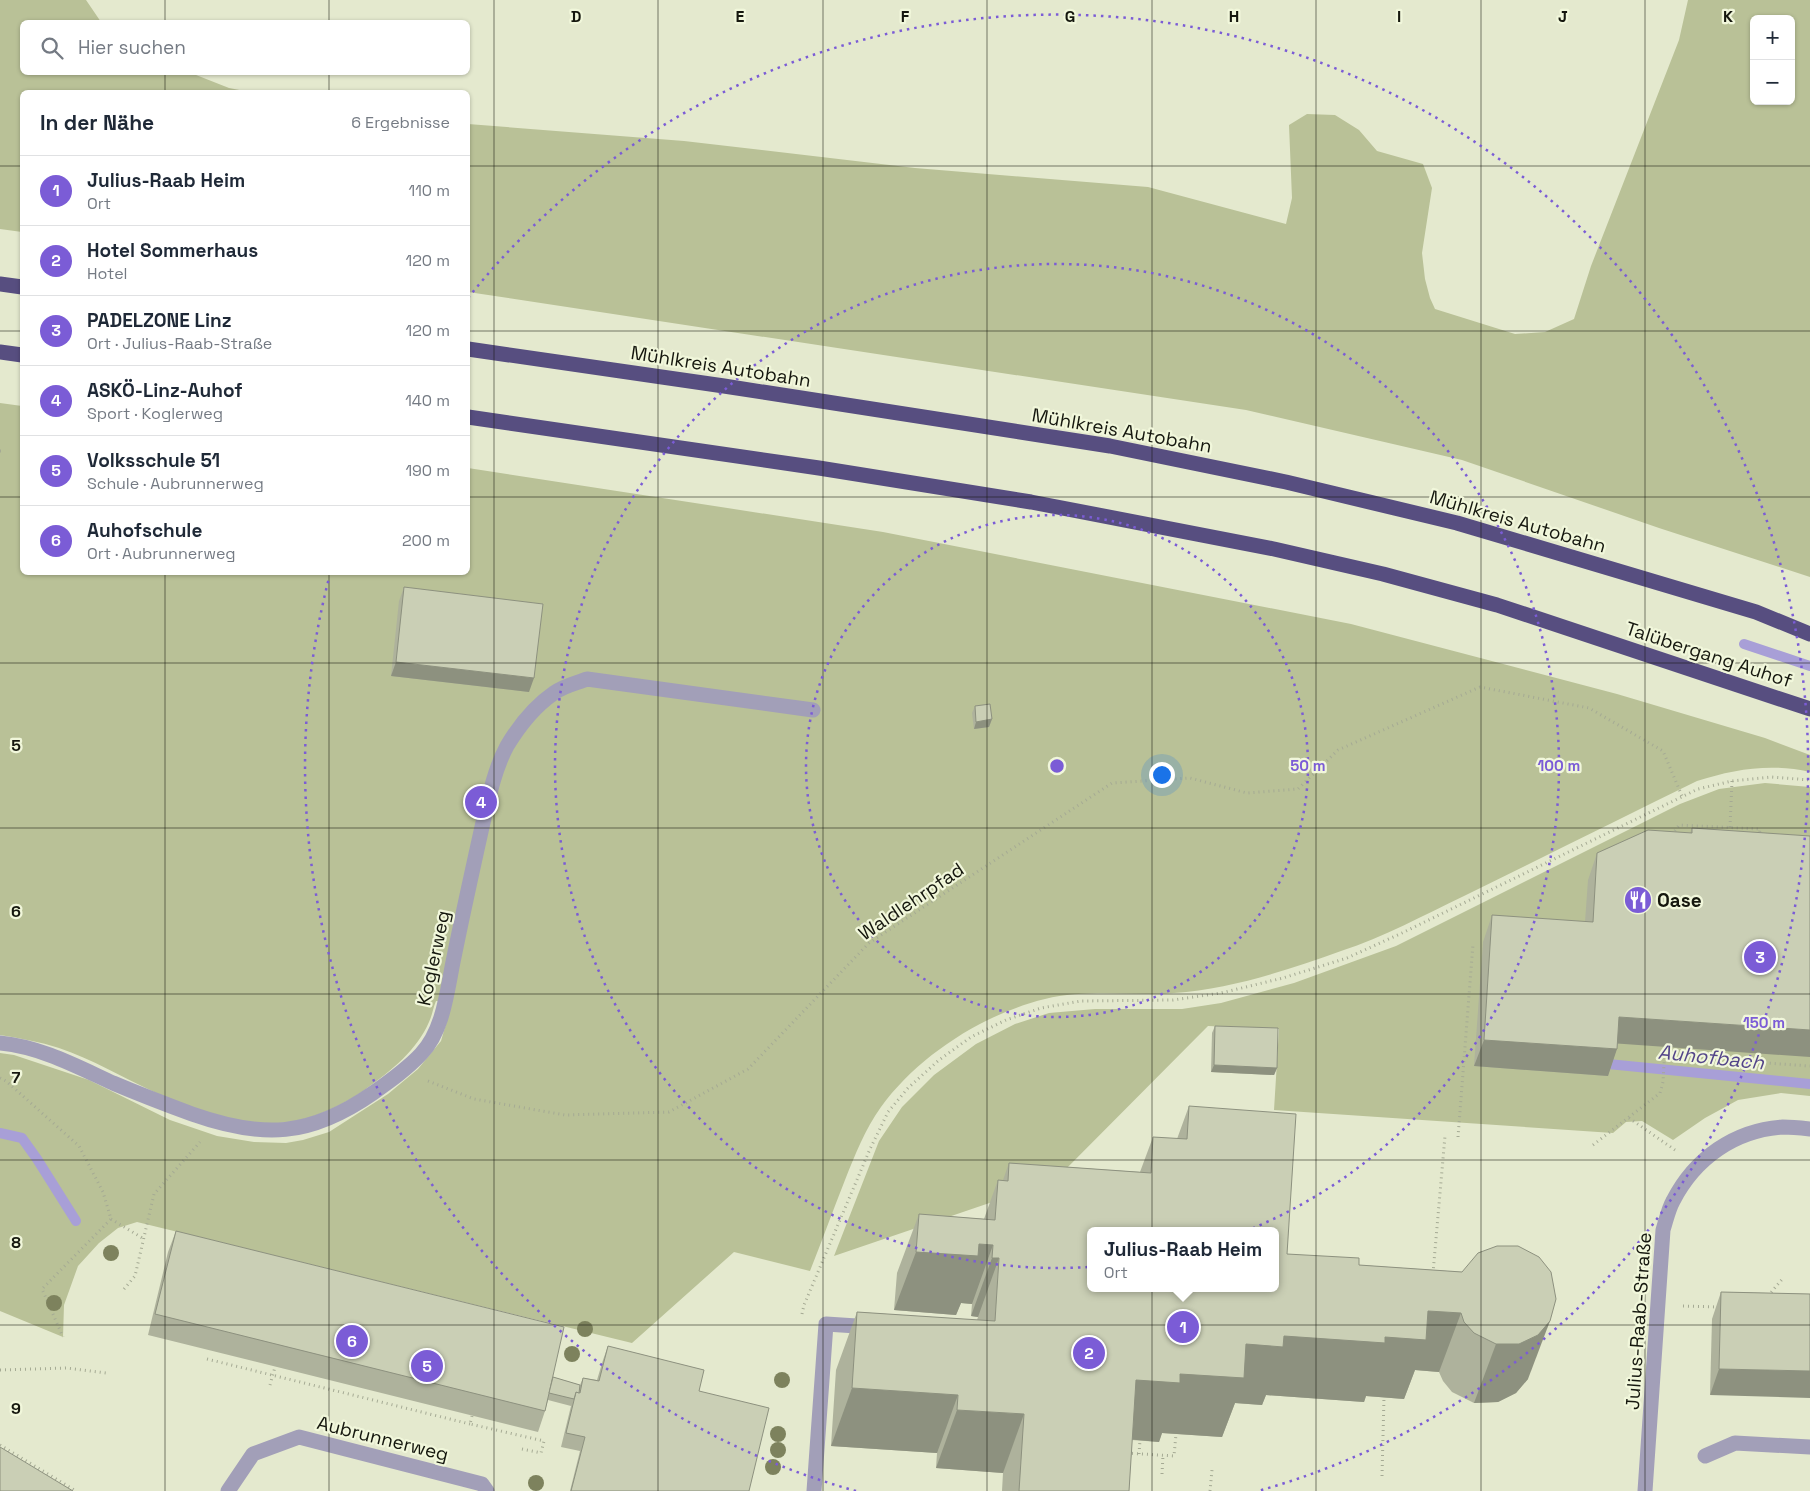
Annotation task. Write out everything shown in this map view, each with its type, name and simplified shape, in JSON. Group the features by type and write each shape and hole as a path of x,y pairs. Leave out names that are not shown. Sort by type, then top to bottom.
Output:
{"highway":[{"path":"0,284 20,287"},
{"name":"Mühlkreis Autobahn","path":"470,349 724,386 1110,446 1286,482 1457,523 1756,612 1810,634"},
{"path":"0,352 20,355"},
{"name":"Talübergang Auhof","path":"470,417 819,468 1021,500 1274,549 1383,574 1498,605 1810,709"}],"street":[{"name":"Koglerweg","path":"0,1043 16,1044 47,1053 153,1101 217,1123 245,1129 274,1131 303,1127 326,1119 354,1106 403,1071 423,1052 434,1035 443,1010 464,905 497,772 506,747 540,704 556,691 587,679 813,710"},
{"name":"Julius-Raab-Straße","path":"1645,1491 1663,1230 1672,1202 1687,1178 1707,1156 1733,1140 1760,1130 1784,1127 1810,1129"},
{"path":"814,1491 826,1324 883,1328"},
{"name":"Aubrunnerweg","path":"228,1491 253,1454 299,1437 482,1484 487,1491"},
{"path":"1705,1456 1735,1443 1810,1448"}],"path":[{"name":"Waldlehrpfad","path":"403,1071 474,1098 565,1115 670,1112 748,1069 869,943 1112,783 1190,778 1247,793 1298,789 1338,750 1480,687 1589,708 1663,751 1682,796"},
{"path":"801,1323 804,1305 820,1264 888,1112 908,1088 939,1060 971,1037 1006,1020 1041,1008 1081,1001 1122,999 1173,1000 1221,993 1283,978 1346,958 1402,934 1698,789 1732,781 1771,776 1810,780"},
{"path":"1730,827 1732,781"},
{"path":"1670,838 1680,825 1760,828 1759,837"},
{"path":"1458,1137 1473,944"},
{"path":"1593,1145 1660,1094 1665,1047"},
{"path":"1664,1056 1810,1066"},
{"path":"0,1078 6,1081 79,1146 103,1192 111,1219 144,1239"},
{"path":"1629,1118 1675,1150"},
{"path":"124,1289 135,1276 154,1194 217,1123"},
{"path":"1432,1281 1444,1136"},
{"path":"63,1337 42,1289 111,1219"},
{"path":"1762,1302 1784,1277"},
{"path":"1683,1306 1720,1307"},
{"path":"207,1359 544,1441 541,1453 522,1449"},
{"path":"270,1385 275,1366"},
{"path":"0,1370 66,1368 106,1373"},
{"path":"1382,1476 1384,1397"},
{"path":"470,1424 472,1416"},
{"path":"1124,1453 1174,1456 1176,1434"},
{"path":"1139,1454 1140,1440"},
{"path":"0,1444 76,1491"},
{"path":"1162,1474 1163,1455"},
{"path":"1210,1491 1212,1470"}],"green space":[{"path":"0,0 86,0 100,20 20,20 20,75 196,75 229,88 240,90 20,90 20,232 0,229"},
{"path":"1688,0 1810,0 1810,577 1659,528 1462,460 1246,410 470,292 470,124 684,141 915,168 1148,187 1286,224 1292,198 1289,125 1307,114 1335,115 1359,130 1377,151 1423,164 1432,188 1422,253 1425,279 1435,309 1515,334 1545,332 1574,319 1591,266 1679,40"},
{"path":"0,403 20,406 20,575 470,575 470,468 883,532 1351,624 1617,694 1765,738 1810,755 1810,772 1781,768 1753,769 1725,773 1697,781 1388,932 1280,972 1238,983 1195,991 1158,994 1093,993 1061,996 1045,999 998,1015 976,1026 933,1054 896,1088 881,1107 870,1124 857,1152 810,1271 734,1252 632,1343 137,1222 118,1228 99,1243 78,1266 64,1305 63,1337 0,1311 0,1053 14,1055 89,1080 170,1120 217,1136 254,1142 286,1143 329,1132 388,1094 418,1069 441,1041 452,1003 436,1001 430,1020 418,1042 394,1067 360,1093 342,1104 313,1116 277,1123 240,1121 204,1112 152,1091 71,1052 37,1042 0,1035"},
{"path":"1765,783 1810,787 1810,1096 1781,1093 1738,1100 1705,1118 1673,1140 1642,1121 1626,1122 1613,1133 1274,1110 1279,1029 1208,1026 1054,1181 834,1256 879,1141 902,1107 934,1075 976,1044 1015,1024 1049,1013 1095,1009 1182,1009 1221,1003 1294,983 1396,946 1680,804 1719,789"}],"building":[{"path":"404,587 543,604 534,678 396,662"},
{"path":"990,704 992,719 976,722 975,706"},
{"path":"1692,828 1810,836 1810,1030 1619,1017 1617,1049 1484,1040 1492,915 1593,922 1597,853 1648,830 1692,833"},
{"path":"1215,1026 1278,1028 1277,1068 1214,1065"},
{"path":"1189,1106 1296,1114 1287,1254 1359,1258 1359,1265 1462,1272 1478,1253 1497,1246 1518,1246 1539,1257 1551,1272 1556,1299 1550,1321 1538,1335 1519,1344 1496,1344 1474,1333 1464,1322 1461,1313 1428,1311 1426,1340 1385,1337 1385,1343 1284,1336 1283,1347 1246,1344 1244,1378 1180,1374 1180,1383 1136,1380 1129,1491 1019,1491 1024,1414 957,1410 958,1395 852,1388 857,1312 995,1321 999,1258 992,1258 993,1245 979,1244 978,1256 916,1252 919,1214 995,1220 998,1180 1008,1181 1009,1163 1151,1173 1153,1137 1187,1139"},
{"path":"176,1231 564,1327 545,1411 155,1314"},
{"path":"1721,1292 1810,1294 1810,1371 1719,1369"},
{"path":"608,1346 704,1370 699,1391 769,1408 749,1491 571,1491 585,1437 566,1433 576,1392 580,1393 583,1378 599,1381"},
{"path":"553,1377 580,1385 579,1393 576,1392 574,1399 549,1393"},
{"path":"0,1447 73,1491 0,1491"}],"waterway":[{"path":"1744,644 1810,666"},
{"name":"Auhofbach","path":"1608,1064 1810,1084"},
{"name":"Auhofbach","path":"0,1133 22,1138 76,1221"}],"place":[{"name":"ASKÖ-Linz-Auhof","path":"481,802"},
{"name":"Oase","path":"1638,900"},
{"name":"PADELZONE Linz","path":"1760,957"},
{"name":"Julius-Raab Heim","path":"1183,1327"},
{"name":"Auhofschule","path":"352,1341"},
{"name":"Hotel Sommerhaus","path":"1089,1353"},
{"name":"Volksschule 51","path":"427,1366"}]}
